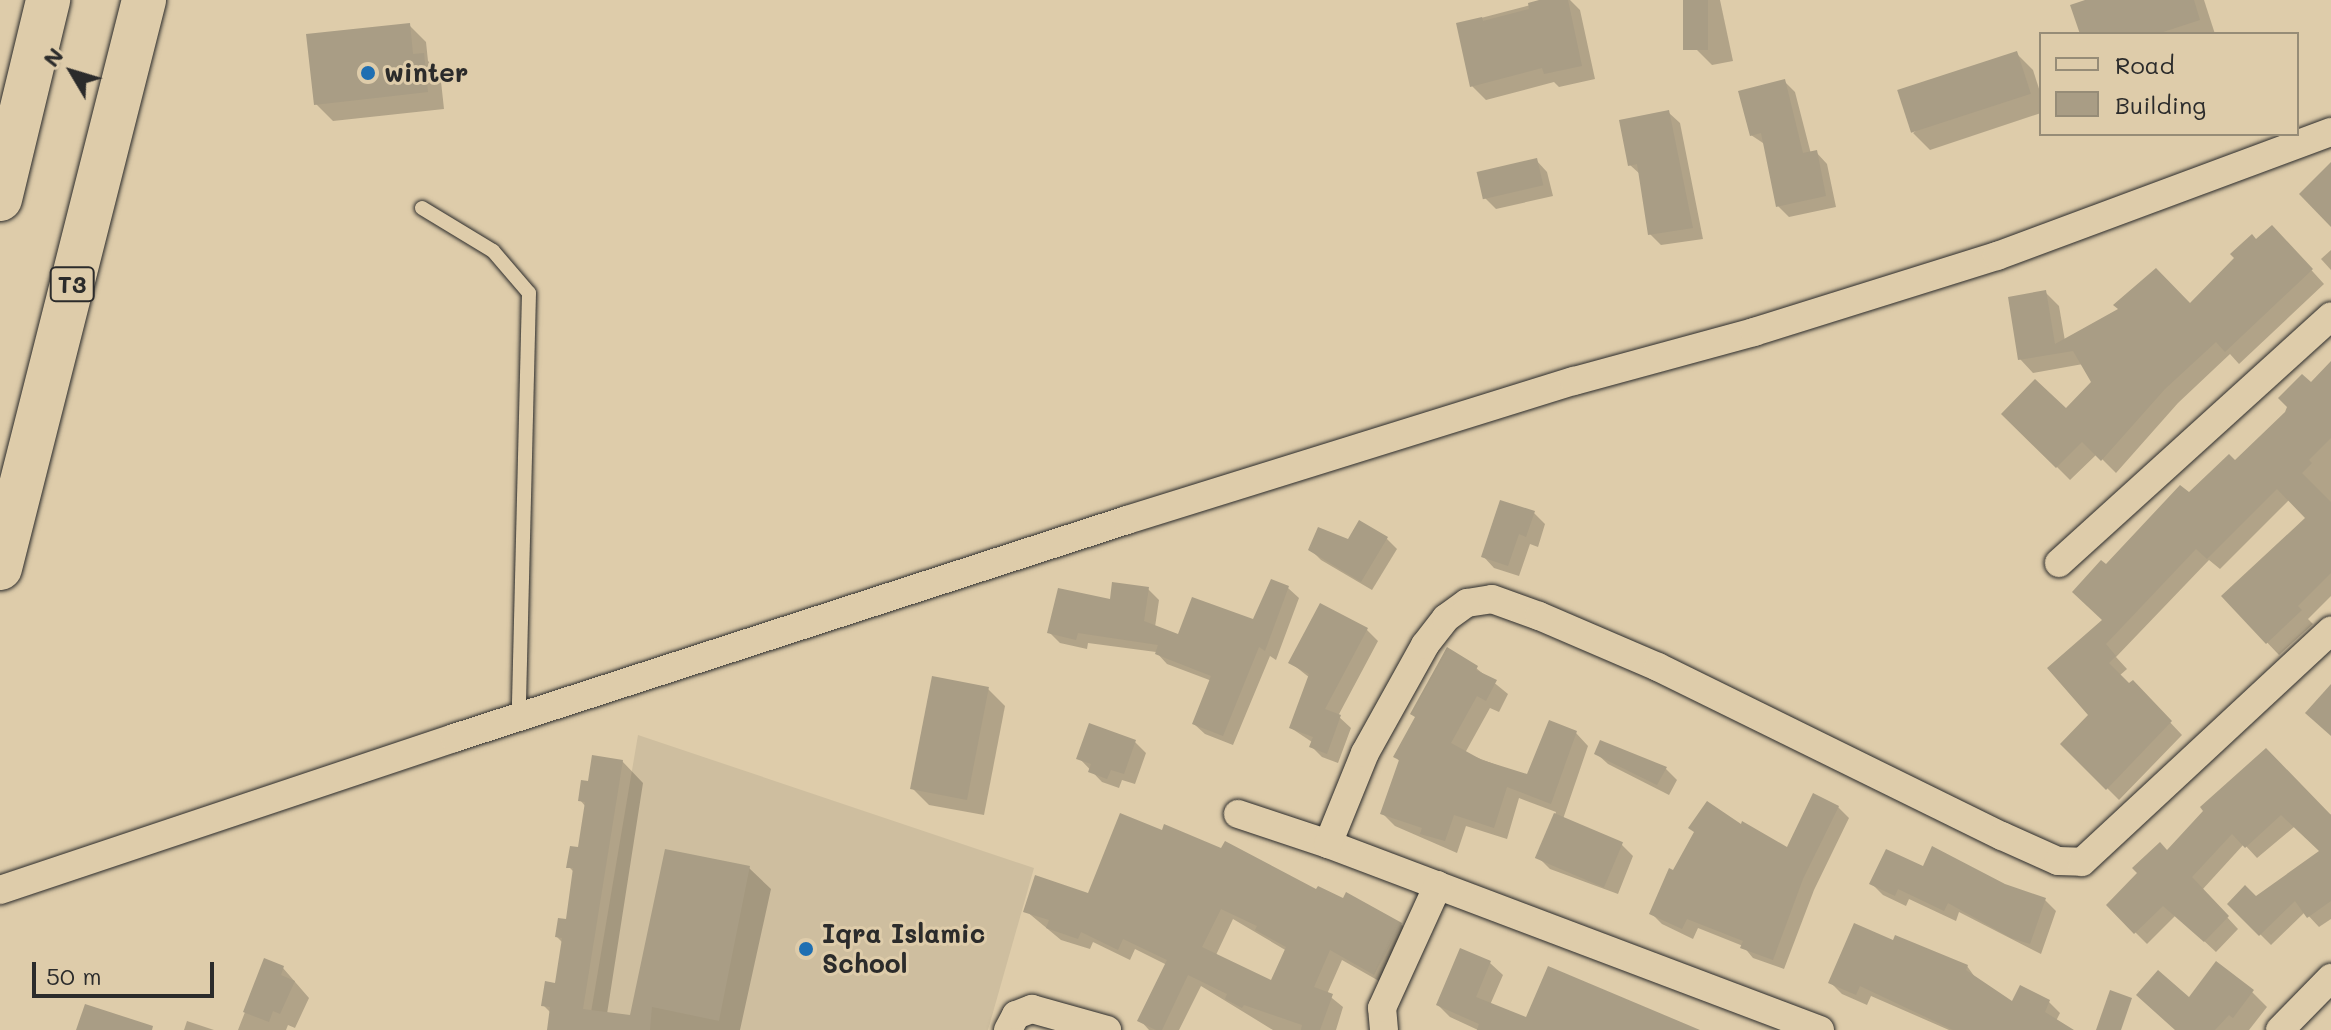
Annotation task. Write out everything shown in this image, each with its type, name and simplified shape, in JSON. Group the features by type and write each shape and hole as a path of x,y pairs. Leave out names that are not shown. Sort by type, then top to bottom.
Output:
{"highway":[{"path":"0,199 48,0"},
{"name":"T3","path":"0,568 144,0"}],"street":[{"path":"1,897 519,717 1394,436 1574,381 1754,332 1997,256 2331,132"},
{"path":"2059,563 2160,467 2331,316"},
{"path":"1328,844 1365,753 1425,645 1446,618 1467,603 1492,599 1577,632 1658,667 2002,836 2058,861 2082,862 2331,631"},
{"path":"1238,814 1328,844 1820,1030"},
{"path":"1384,1030 1382,1008 1438,885"},
{"path":"2280,1030 2331,978"},
{"path":"1008,1030 1016,1015 1032,1009 1107,1030"}],"lane":[{"path":"422,208 493,251 529,293 519,717"}],"shaded area":[{"name":"Iqra Islamic School","path":"638,735 1034,868 988,1030 588,1030"}],"building":[{"path":"1568,0 1582,66 1544,74 1542,68 1470,87 1456,23 1482,17 1483,21 1529,9 1528,3"},
{"path":"1683,0 1708,0 1708,50 1683,50"},
{"path":"2085,0 2194,0 2200,20 2163,32 2079,32 2070,5"},
{"name":"winter","path":"410,23 413,54 424,53 428,92 314,105 306,34"},
{"path":"2017,51 2031,94 1911,133 1897,90"},
{"path":"1785,79 1803,153 1817,150 1826,196 1776,207 1761,133 1750,136 1738,91"},
{"path":"1669,110 1693,228 1648,235 1637,164 1628,166 1619,120"},
{"path":"1537,158 1543,185 1483,199 1477,172"},
{"path":"2331,162 2331,227 2299,194"},
{"path":"2272,225 2313,269 2225,352 2216,342 2165,389 2101,461 2082,442 2056,468 2001,414 2035,379 2066,408 2091,382 2073,351 2018,360 2008,297 2046,290 2055,344 2118,309 2113,305 2156,268 2190,303 2234,258 2230,254 2252,234 2256,239"},
{"path":"2331,361 2331,438 2309,460 2312,463 2302,473 2331,502 2331,573 2298,606 2302,610 2266,644 2221,596 2305,518 2277,489 2207,559 2196,549 2106,644 2116,656 2109,663 2129,683 2133,680 2172,721 2106,790 2060,744 2088,715 2047,668 2102,620 2072,592 2101,560 2106,564 2180,485 2189,492 2229,454 2235,460 2285,412 2287,407 2278,398 2302,374 2311,382"},
{"path":"1500,500 1535,511 1526,537 1519,534 1508,566 1481,557"},
{"path":"1359,520 1388,537 1361,582 1308,550 1318,527 1348,539"},
{"path":"1271,579 1289,586 1265,651 1259,647 1223,736 1192,724 1211,676 1155,654 1158,645 1078,633 1076,640 1047,633 1058,588 1110,599 1112,582 1149,587 1144,621 1178,634 1192,597 1253,619"},
{"path":"1320,603 1368,628 1325,709 1341,715 1327,754 1309,747 1313,737 1289,728 1309,674 1288,663"},
{"path":"1447,647 1478,666 1476,670 1497,680 1486,701 1477,696 1451,743 1482,760 1527,774 1549,720 1577,731 1551,804 1507,787 1494,828 1454,815 1445,841 1420,834 1422,828 1380,814 1399,760 1393,757 1415,717 1410,714"},
{"path":"932,676 989,687 967,800 910,789"},
{"path":"2331,684 2331,736 2305,713"},
{"path":"1089,723 1136,740 1124,774 1111,770 1107,779 1088,772 1091,764 1076,759"},
{"path":"1600,740 1667,767 1657,785 1594,754"},
{"path":"2266,748 2331,815 2331,901 2307,918 2295,901 2259,936 2227,904 2245,885 2256,896 2319,851 2281,815 2245,848 2232,834 2192,877 2229,916 2204,942 2163,906 2134,934 2106,905 2137,873 2132,868 2160,842 2167,850 2203,811 2200,807"},
{"path":"592,755 623,760 583,1009 630,1015 665,849 750,866 719,1021 652,1007 650,1030 547,1030 550,1007 541,1006 545,981 555,983 562,938 555,937 558,918 566,919 573,868 566,868 570,846 578,847 585,802 578,801 581,780 588,781"},
{"path":"1813,793 1839,806 1803,879 1773,960 1740,948 1743,941 1687,919 1682,929 1649,914 1669,868 1673,870 1694,832 1688,828 1707,801 1741,824 1742,821 1787,847"},
{"path":"1120,813 1162,830 1164,824 1221,848 1225,841 1316,889 1318,886 1343,898 1346,892 1402,923 1374,975 1330,950 1314,987 1333,994 1320,1030 1301,1030 1302,1025 1244,1005 1242,1008 1225,999 1227,994 1188,975 1162,1030 1156,1030 1137,1021 1167,960 1123,939 1118,950 1081,932 1078,939 1046,928 1049,920 1023,912 1035,875 1088,893","holes":["1221,909 1257,926 1255,930 1286,947 1271,980 1202,947"]},
{"path":"1554,813 1623,842 1604,887 1535,858"},
{"path":"1932,846 2005,884 2046,898 2030,944 2011,938 1948,903 1944,911 1898,889 1895,896 1869,884 1886,849 1923,866"},
{"path":"1854,923 1893,940 1895,935 1968,965 1966,970 2012,1001 2020,985 2050,1000 2045,1012 2074,1030 1953,1030 1860,986 1856,995 1828,983"},
{"path":"1460,948 1491,961 1476,997 1526,1017 1548,966 1700,1030 1477,1030 1479,1024 1436,1005"},
{"path":"264,958 284,966 281,975 295,981 280,1014 273,1011 269,1022 243,1012"},
{"path":"2216,961 2254,990 2233,1018 2229,1015 2215,1030 2175,1030 2136,995 2158,970 2189,997"},
{"path":"2110,990 2132,998 2121,1030 2096,1030"},
{"path":"85,1004 153,1026 152,1030 76,1030"}],"place":[{"name":"winter","path":"368,73"},
{"name":"Iqra Islamic School","path":"806,949"}]}
